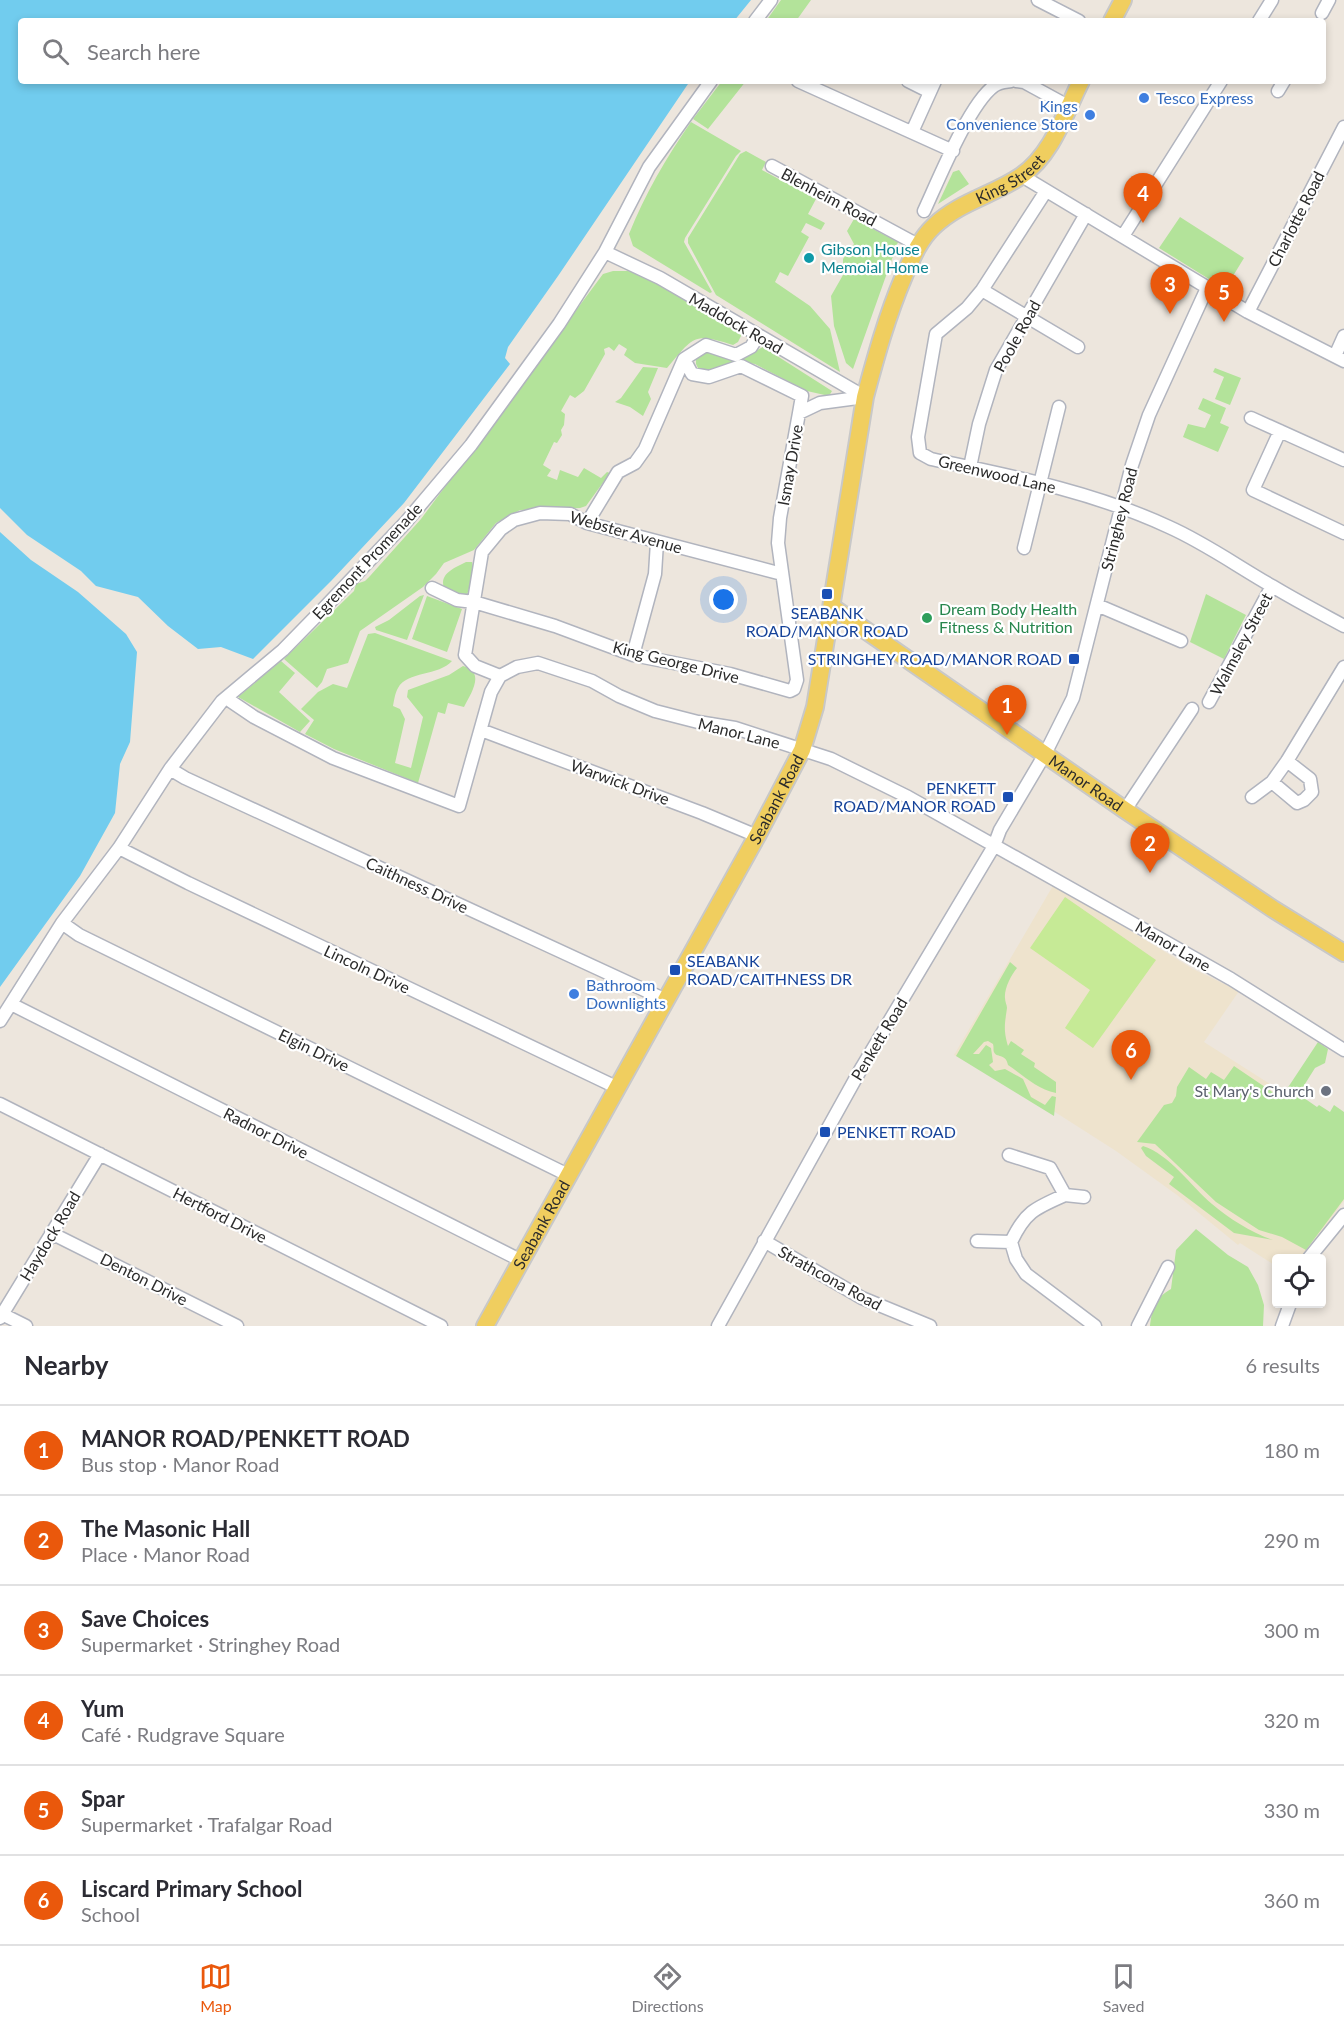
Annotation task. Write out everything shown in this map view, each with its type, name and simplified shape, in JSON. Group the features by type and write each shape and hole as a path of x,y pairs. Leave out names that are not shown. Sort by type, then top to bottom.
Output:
{"main road":[{"path":"1114,18 1124,0"},
{"name":"King Street","path":"934,225 958,208 1022,176 1048,148 1079,84"},
{"name":"Seabank Road","path":"485,1326 757,836 802,750 815,706 865,397 891,307 918,244 934,225"},
{"name":"Manor Road","path":"832,607 1125,810 1273,909 1344,953"}],"street":[{"path":"757,18 771,0"},
{"path":"1038,0 1072,18"},
{"path":"1261,18 1272,0"},
{"path":"1322,13 1329,0"},
{"name":"Egremont Promenade","path":"0,1021 62,923 119,848 170,769 226,698 283,650 405,524 471,445 559,324 605,252 650,167 709,84"},
{"path":"805,84 953,151"},
{"path":"924,212 953,151 984,95 993,84"},
{"path":"1028,84 1068,106"},
{"path":"1123,236 1219,84"},
{"path":"912,132 932,86"},
{"name":"Charlotte Road","path":"1248,312 1344,127"},
{"name":"Blenheim Road","path":"772,166 918,244"},
{"path":"1022,176 1248,312 1340,358 1344,336"},
{"name":"Greenwood Lane","path":"1046,191 982,290 967,308 936,334 918,437 920,453 932,459 1040,482 1121,508 1170,527 1209,547 1272,586 1344,626"},
{"name":"Poole Road","path":"970,467 996,370 1086,214"},
{"name":"Maddock Road","path":"605,252 660,278 865,397"},
{"name":"Stringhey Road","path":"1045,754 1073,698 1132,465 1149,415 1207,288"},
{"path":"982,290 1078,347"},
{"path":"587,524 618,472 635,463 645,449 684,358 706,345 736,355 751,348 758,336"},
{"path":"684,358 692,374 709,377 741,366 802,396 799,413"},
{"path":"799,413 820,404 865,397"},
{"path":"1024,548 1059,407"},
{"name":"Ismay Drive","path":"792,638 778,543 780,518 799,413"},
{"path":"1251,418 1344,460"},
{"path":"1280,431 1253,490 1344,533"},
{"name":"Webster Avenue","path":"474,602 482,552 501,529 514,520 540,513 570,514 587,524 782,574"},
{"path":"633,655 655,574 657,542"},
{"name":"Walmsley Street","path":"1209,702 1272,586"},
{"name":"King George Drive","path":"432,588 457,600 474,602 555,626 633,655 730,674 790,691 794,689 797,680 792,638"},
{"path":"226,698 239,708 333,758 459,806 491,692 500,676 475,666 465,656 474,602"},
{"path":"1097,605 1181,641"},
{"name":"Manor Lane","path":"500,676 517,667 538,663 592,681 619,696 656,711 698,722 735,728 831,759 908,796 1203,963 1344,1050"},
{"path":"1252,797 1272,782 1287,761 1344,667"},
{"path":"1125,810 1192,709"},
{"name":"Warwick Drive","path":"481,730 757,836"},
{"name":"Penkett Road","path":"718,1326 862,1067 994,846 1000,830 1045,754"},
{"path":"1272,782 1297,803 1312,792 1310,779 1287,761"},
{"name":"Caithness Drive","path":"170,769 185,778 666,1000"},
{"name":"Lincoln Drive","path":"119,848 616,1087"},
{"name":"Elgin Drive","path":"62,923 79,935 568,1175"},
{"name":"Radnor Drive","path":"11,1004 520,1260"},
{"name":"Hertford Drive","path":"0,1104 441,1326"},
{"name":"Haydock Road","path":"1,1316 100,1154"},
{"path":"1009,1155 1050,1168 1065,1195"},
{"path":"1084,1197 1065,1195 1029,1213 1011,1242 1016,1259 1026,1274 1095,1326"},
{"path":"1312,1254 1344,1215"},
{"name":"Denton Drive","path":"51,1233 237,1326"},
{"name":"Strathcona Road","path":"764,1241 869,1302 926,1325"},
{"path":"977,1241 1011,1242"},
{"path":"1138,1326 1168,1267"},
{"path":"1281,1326 1288,1308"},
{"path":"1,1316 26,1326"}],"shaded area":[{"path":"1054,884 1193,969 1239,991 1204,1042 1344,1131 1344,1201 1305,1254 1272,1254 1272,1263 1240,1243 1238,1245 1177,1195 1116,1151 1044,1105 954,1055"}],"green space":[{"path":"781,0 811,0 798,18 768,18"},
{"path":"720,84 744,84 708,129 693,119"},
{"path":"691,122 741,151 684,242 712,292 710,293 633,246 629,234 657,176"},
{"path":"746,151 766,162 762,170 816,199 808,214 825,223 821,230 806,223 801,232 809,237 788,276 780,272 775,282 810,306 830,329 840,372 716,295 688,243 688,238 740,154"},
{"path":"959,170 969,184 938,204 953,172"},
{"path":"1180,217 1244,258 1225,289 1159,248"},
{"path":"854,219 898,242 853,369 846,363 834,326 831,296 843,275 843,259 854,244 847,231"},
{"path":"613,271 640,274 742,334 738,342 733,345 709,339 695,340 667,368 635,363 624,355 627,349 619,344 614,351 609,347 604,349 605,354 584,391 575,398 570,395 561,411 565,414 562,435 557,443 554,442 543,465 551,470 547,476 557,480 560,470 578,477 584,468 601,478 607,472 610,473 586,506 520,510 496,523 474,550 444,563 423,587 360,631 348,663 327,669 317,688 284,659 354,591 356,584 365,581 370,576 421,519 603,274"},
{"path":"763,347 832,391 829,396 807,391 755,364 741,362 708,372 699,370 696,364 696,358 704,350 738,360"},
{"path":"643,367 658,368 648,392 651,399 643,416 630,407 615,402 621,398"},
{"path":"1215,368 1241,378 1230,405 1215,399 1224,377 1213,372"},
{"path":"1203,398 1226,408 1220,423 1229,427 1218,452 1183,437 1188,424 1205,428 1211,415 1198,409"},
{"path":"466,562 472,562 474,572 467,595 462,597 444,588 443,583 449,572"},
{"path":"1206,594 1246,615 1224,659 1190,642"},
{"path":"424,595 407,640 376,630 375,627"},
{"path":"427,596 462,609 447,652 412,639"},
{"path":"375,633 452,661 439,669 408,679 398,688 393,706 400,709 405,719 395,763 411,768 423,717 407,697 408,690 449,675 463,666 474,673 475,684 464,707 448,703 445,714 438,712 418,783 334,749 305,734 314,720 301,709 318,692 333,684 347,688 368,634"},
{"path":"281,661 295,673 279,692 310,721 300,732 238,697"},
{"path":"1065,897 1156,960 1093,1048 1065,1028 1090,990 1030,948"},
{"path":"1010,962 1017,968 1008,982 1005,994 1007,1008 1005,1030 1008,1046 1011,1041 1024,1050 1021,1054 1035,1063 1034,1067 1056,1082 1056,1093 1037,1085 1008,1065 1003,1057 995,1054 993,1044 988,1041 984,1042 973,1054 979,1054 986,1045 991,1048 993,1062 989,1065 995,1071 1005,1069 1023,1079 1031,1097 1045,1105 1052,1096 1056,1097 1054,1116 956,1056"},
{"path":"1318,1042 1328,1049 1325,1063 1315,1068 1298,1095 1301,1100 1304,1098 1330,1112 1334,1105 1344,1112 1344,1199 1306,1250 1282,1237 1259,1230 1216,1202 1155,1144 1137,1142 1164,1105 1172,1103 1177,1087 1189,1067 1206,1079 1211,1072 1224,1080 1234,1066 1281,1098"},
{"path":"1143,1146 1171,1163 1204,1197 1226,1215 1248,1229 1273,1240 1234,1233 1169,1184 1174,1177 1146,1156 1141,1148"},
{"path":"1196,1229 1228,1255 1248,1267 1258,1285 1264,1305 1263,1326 1150,1326 1155,1304 1171,1289 1176,1250"}],"water":[{"path":"0,0 751,0 736,18 18,18 18,84 688,84 508,347 505,358 510,364 404,503 332,580 253,659 221,647 198,649 168,626 138,597 96,586 81,571 27,535 0,508"},
{"path":"0,532 31,560 78,592 126,634 137,652 130,742 120,764 115,813 80,876 0,987"}],"place":[{"name":"Tesco Express","path":"1144,98"},
{"name":"Kings Convenience Store","path":"1090,115"},
{"name":"Yum","path":"1143,223"},
{"name":"Gibson House Memoial Home","path":"809,258"},
{"name":"Save Choices","path":"1170,314"},
{"name":"Spar","path":"1224,322"},
{"name":"SEABANK ROAD/MANOR ROAD","path":"827,594"},
{"name":"Dream Body Health Fitness & Nutrition","path":"927,618"},
{"name":"STRINGHEY ROAD/MANOR ROAD","path":"1074,659"},
{"name":"MANOR ROAD/PENKETT ROAD","path":"1007,735"},
{"name":"PENKETT ROAD/MANOR ROAD","path":"1008,797"},
{"name":"The Masonic Hall","path":"1150,873"},
{"name":"SEABANK ROAD/CAITHNESS DR","path":"675,970"},
{"name":"Bathroom Downlights","path":"574,994"},
{"name":"Liscard Primary School","path":"1131,1080"},
{"name":"St Mary's Church","path":"1326,1091"},
{"name":"PENKETT ROAD","path":"825,1132"}]}
